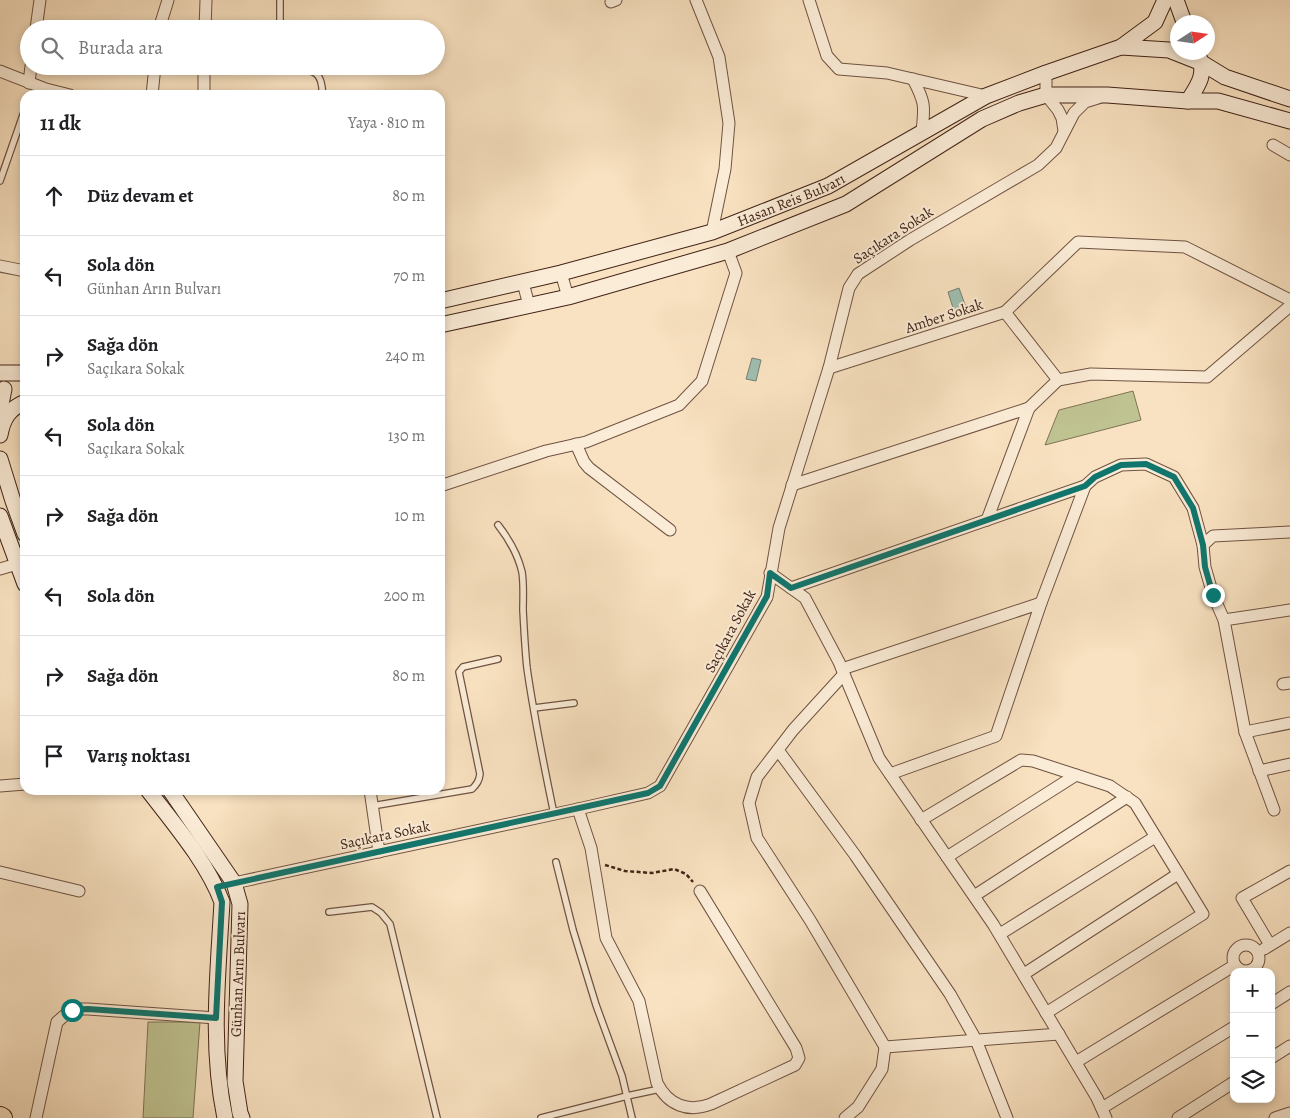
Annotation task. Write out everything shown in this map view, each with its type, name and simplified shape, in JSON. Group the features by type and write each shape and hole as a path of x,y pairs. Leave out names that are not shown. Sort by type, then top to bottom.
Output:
{"main road":[{"path":"1121,47 1155,22 1165,0"},
{"path":"1176,0 1181,15"},
{"name":"Hasan Reis Bulvarı","path":"445,300 523,283 712,232 828,186 986,96 1046,72 1121,47"},
{"path":"1121,47 1170,50"},
{"path":"1188,101 1200,82 1200,60"},
{"path":"1203,60 1225,77 1290,99"},
{"name":"Hasan Reis Bulvarı","path":"445,324 568,297 728,251 846,204 982,119 1019,103 1046,95 1108,95 1188,101 1218,101 1290,121"},
{"path":"0,373 20,373"},
{"path":"1,397 20,400"},
{"path":"0,435 1,427 7,414 20,404"},
{"path":"0,459 20,520"},
{"path":"0,516 20,572"},
{"name":"Günhan Arın Bulvarı","path":"152,795 203,865 217,887 222,902 216,1018 220,1093 225,1118"},
{"name":"Günhan Arın Bulvarı","path":"173,795 234,883 240,904 235,1081 242,1118"},
{"path":"217,887 234,883"}],"street":[{"path":"37,20 40,0"},
{"path":"162,20 168,0"},
{"path":"205,20 206,0"},
{"path":"696,0 719,57 729,123 725,169 712,232"},
{"path":"809,0 827,56 839,69 887,73 986,96"},
{"path":"0,71 50,90"},
{"path":"1046,72 1046,95 1058,110 1062,118 1064,131"},
{"path":"29,83 30,75"},
{"path":"153,90 154,75"},
{"path":"204,75 204,90"},
{"path":"914,79 922,95 925,108 922,131"},
{"name":"Saçıkara Sokak","path":"234,883 578,809 648,793 660,786 767,596 779,528 829,368 849,288 858,274 910,240 1038,165 1056,148 1074,113 1085,102 1108,95"},
{"path":"1273,145 1290,155"},
{"path":"1005,312 1078,242 1186,247 1290,300"},
{"path":"445,484 546,451 586,442 679,405 702,381 736,273 728,251"},
{"path":"0,266 20,270"},
{"path":"561,273 568,297"},
{"path":"523,283 529,305"},
{"path":"792,485 1028,408 1058,380 1091,374 1207,377 1290,306"},
{"name":"Amber Sokak","path":"829,368 1005,312 1058,380"},
{"path":"987,520 1028,408"},
{"path":"576,444 588,468 670,530"},
{"path":"791,588 1085,486 1095,477 1121,465 1146,464 1174,477 1193,508 1203,545 1205,567 1213,595 1224,620 1245,732 1274,810"},
{"path":"890,774 996,736 1041,603 1085,486"},
{"path":"1203,545 1213,536 1290,532"},
{"path":"0,570 17,564"},
{"path":"770,573 805,598 839,662 879,758 1000,934 1104,1113 1230,1030"},
{"path":"845,1118 858,1107 882,1069 885,1047 810,920 757,838 749,803 757,777 793,730 843,672 1041,603"},
{"path":"1224,620 1290,610"},
{"path":"1245,732 1290,723"},
{"path":"778,750 855,855 950,994 976,1040 1007,1118"},
{"path":"921,820 1021,760 1033,761 1110,786 1135,803 1203,914 1046,1012"},
{"path":"1260,770 1290,764"},
{"path":"947,857 1076,775"},
{"path":"0,786 20,784"},
{"path":"371,795 379,852"},
{"path":"974,896 1126,797"},
{"path":"578,809 592,848 606,938 639,1001 655,1076 660,1090 670,1100 690,1108 705,1106 795,1065 799,1058 796,1048 700,891"},
{"path":"1000,934 1155,837"},
{"path":"1270,945 1242,898 1290,871"},
{"path":"0,872 79,891"},
{"path":"1024,974 1178,874"},
{"path":"1258,953 1290,933"},
{"path":"1240,946 1252,946 1258,953 1257,965 1250,970 1241,970 1235,965 1233,961 1234,952 1240,946"},
{"path":"1076,1062 1235,965"},
{"path":"1275,1001 1290,992"},
{"path":"36,1118 58,1022 72,1010 88,1009 216,1018"},
{"path":"885,1047 1059,1034"},
{"path":"1275,1055 1290,1046"},
{"path":"1178,1118 1230,1085"},
{"path":"1276,1118 1290,1113"}],"lane":[{"path":"280,0 280,20"},
{"path":"317,75 322,90"},
{"path":"0,182 20,124"},
{"path":"498,525 512,546 522,573 525,645 534,708 554,814"},
{"path":"445,794 472,789 476,786 480,774 459,672 463,668 498,659"},
{"path":"534,708 574,703"},
{"path":"372,806 437,795"},
{"path":"556,862 573,930 596,1005 622,1076 632,1118"},
{"path":"329,912 372,907 381,913 390,924 437,1118"},
{"path":"541,1118 627,1096 660,1090"}],"path":[{"path":"594,862 625,871 652,872 674,869 686,874 700,891"}],"green space":[{"path":"1133,391 1141,420 1045,445 1059,410"},
{"path":"148,1022 200,1022 193,1118 143,1118"}],"shaded area":[{"path":"959,288 967,310 955,314 948,292"},
{"path":"752,358 761,360 756,381 746,379"}],"route":[{"path":"72,1010 88,1009 216,1018 222,902 217,887 534,819 648,793 660,786 767,596 770,573 791,588 1085,486 1095,477 1121,465 1146,464 1174,477 1193,508 1203,545 1205,567 1213,595"}]}
